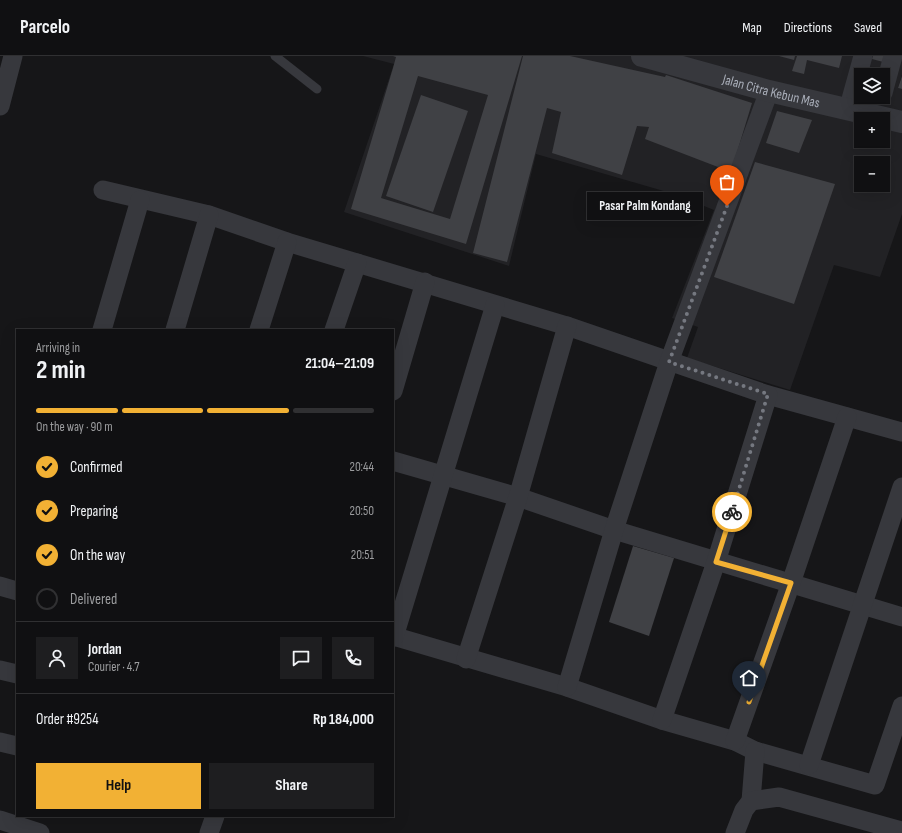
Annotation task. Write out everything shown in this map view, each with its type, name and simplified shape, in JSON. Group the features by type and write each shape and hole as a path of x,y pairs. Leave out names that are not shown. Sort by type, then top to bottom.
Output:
{"street":[{"path":"0,106 13,56"},
{"name":"Jalan Citra Kebun Mas","path":"642,56 679,61 769,91 848,110 879,106 902,122"},
{"path":"848,110 863,56"},
{"path":"890,68 893,56"},
{"path":"567,687 614,530 669,362 769,91"},
{"path":"103,190 140,200 209,215 287,242 425,282 495,305 568,326 669,362 768,394 902,432"},
{"path":"102,329 140,200"},
{"path":"174,329 209,215"},
{"path":"259,329 287,242"},
{"path":"334,329 357,263"},
{"path":"394,388 425,282"},
{"path":"495,305 394,636 466,659 567,687 662,720 735,741 755,751 809,765 875,785 902,706"},
{"path":"466,659 518,497 568,326"},
{"path":"662,720 716,562 768,394"},
{"path":"735,741 791,583 847,417"},
{"path":"394,461 518,497 614,530 716,562 902,617"},
{"path":"809,765 902,487"},
{"path":"0,586 16,591"},
{"path":"0,670 16,674"},
{"path":"0,742 16,746"},
{"path":"735,833 744,810 751,801 755,751"},
{"path":"751,801 779,797 902,831"},
{"path":"209,833 215,817"},
{"path":"0,820 33,828"}],"lane":[{"path":"275,56 317,89"}],"shaded area":[{"path":"363,56 902,56 902,75 898,88 902,89 902,214 880,277 834,265 790,390 687,358 698,327 672,318 714,210 674,194 536,154 509,266 344,212 394,64"}],"building":[{"path":"393,56 522,56 466,244 351,209 396,57","holes":["418,76 488,95 450,219 381,198"]},
{"path":"523,56 570,56 665,77 666,75 752,103 731,172 645,139 649,127 637,126 622,175 552,153 561,112 547,108 507,262 473,253"},
{"path":"779,56 795,56 794,60"},
{"path":"797,56 842,56 839,68 807,60 804,74 792,71"},
{"path":"873,56 889,56 887,63 872,59"},
{"path":"902,76 902,89 898,88"},
{"path":"421,95 468,111 433,212 386,196"},
{"path":"777,111 812,120 799,153 766,143"},
{"path":"755,162 835,184 794,304 714,277"},
{"path":"633,546 674,558 649,636 609,622"}],"way so far":[{"path":"727,206 669,362 768,394 732,512"}],"place":[{"name":"Pasar Palm Kondang","path":"727,206"}],"route":[{"path":"732,512 716,562 791,583 749,702"}]}
